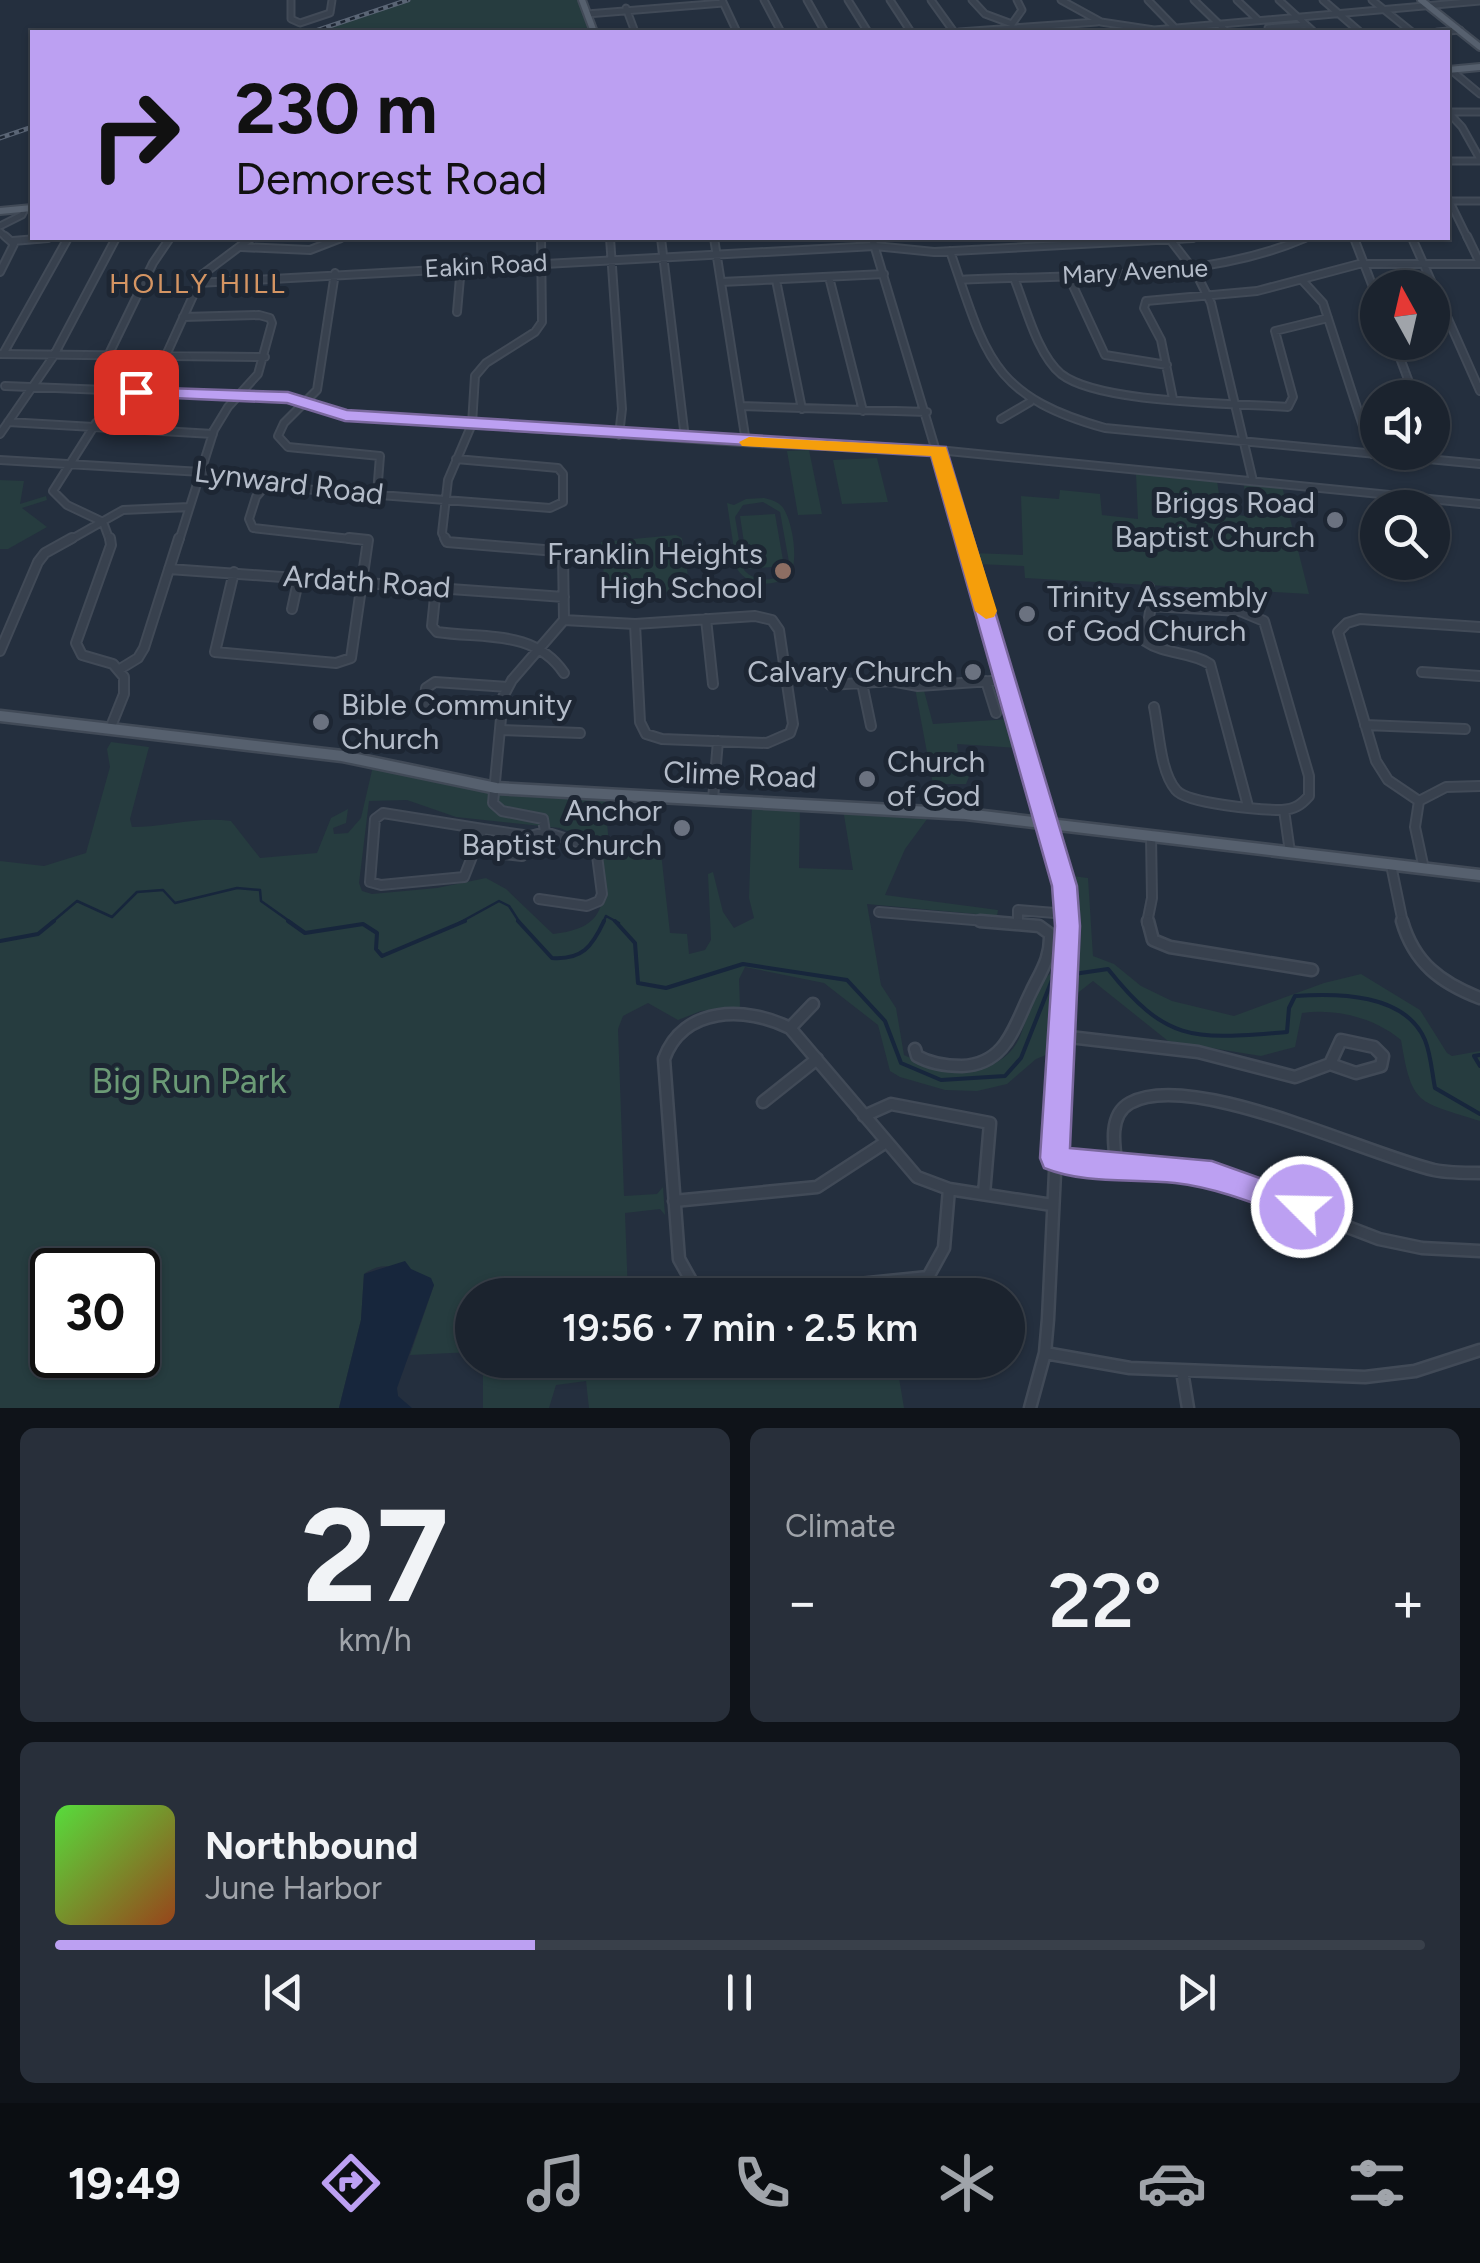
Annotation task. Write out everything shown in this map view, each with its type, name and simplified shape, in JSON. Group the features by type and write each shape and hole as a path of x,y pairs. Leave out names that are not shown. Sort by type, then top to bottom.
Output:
{"main road":[{"path":"582,0 593,30"},
{"path":"1422,0 1480,46"},
{"path":"1450,68 1480,67"},
{"path":"0,212 29,209"},
{"name":"Clime Road","path":"0,716 342,756 496,788 848,805 1048,822 1480,875"}],"street":[{"path":"291,0 290,19 294,22 331,11 332,0"},
{"path":"672,0 675,7"},
{"path":"764,0 780,30"},
{"path":"807,0 824,30"},
{"path":"848,0 867,30"},
{"path":"890,0 910,30"},
{"path":"931,0 955,30"},
{"path":"972,0 984,14 1014,26"},
{"path":"1014,26 1022,10 1017,0"},
{"path":"1061,0 1101,22 1128,30"},
{"path":"1148,0 1176,30"},
{"path":"1194,0 1225,30"},
{"path":"1237,0 1270,30 1306,25"},
{"path":"1279,0 1312,30"},
{"path":"1324,0 1358,30"},
{"path":"1372,0 1409,30"},
{"path":"1468,1 1480,10"},
{"path":"1182,30 1218,23 1480,1"},
{"path":"587,14 722,2 736,30"},
{"path":"597,9 650,6"},
{"path":"627,10 634,30"},
{"path":"976,30 1101,22"},
{"path":"1450,31 1460,30"},
{"path":"1450,68 1480,94"},
{"path":"1450,112 1480,112"},
{"path":"1450,114 1462,127 1480,160 1450,161"},
{"path":"1450,200 1480,202"},
{"path":"1173,399 1161,340 1144,308 1146,301 1257,291 1331,269 1364,264 1480,263 1450,204"},
{"path":"29,209 0,229 13,241 30,240"},
{"path":"67,240 1,354 107,358 265,356"},
{"path":"0,434 54,357 115,240"},
{"path":"107,358 153,263 169,240"},
{"path":"183,316 270,318 272,323 258,374 220,418 213,434 144,648 138,658 120,668 82,655 76,647 110,545 110,532 101,520 56,498 56,482 93,427 155,377 198,282 210,267 248,240"},
{"path":"541,240 542,322 535,332 478,371 472,424 456,459 445,500 442,533 446,542 562,553 564,620 508,687 493,803 496,808 538,816 545,832"},
{"path":"610,240 622,409 620,435"},
{"path":"662,240 686,438"},
{"path":"714,240 746,442"},
{"path":"766,240 769,251"},
{"path":"820,240 822,248"},
{"path":"1063,240 1067,245"},
{"name":"Eakin Road","path":"198,282 874,242 950,251 1117,240"},
{"path":"1171,240 1208,296 1252,481"},
{"name":"Mary Avenue","path":"961,280 1192,268 1253,259 1299,240"},
{"path":"1355,240 1366,270"},
{"path":"1413,240 1480,391"},
{"path":"0,272 10,256 13,241"},
{"path":"240,246 271,252 339,241"},
{"path":"874,242 1063,878 1067,914 1045,1353 1030,1408"},
{"path":"950,251 994,368 1030,402 1078,422 1106,428 1360,453"},
{"path":"458,312 460,266"},
{"path":"335,273 317,390 280,427 279,441 302,450 380,456 376,494"},
{"path":"721,282 884,274"},
{"path":"1068,274 1108,357 1166,364"},
{"path":"829,277 863,411"},
{"path":"1014,278 1050,362 1079,384 1104,392 1274,408 1292,403 1276,334 1283,326 1328,318"},
{"path":"776,280 802,409"},
{"path":"1302,280 1317,292 1360,417"},
{"path":"5,386 240,394 305,402 339,415 620,435 939,451 1480,504"},
{"path":"1001,419 1030,402"},
{"path":"740,406 926,412"},
{"path":"8,422 213,434"},
{"name":"Lynward Road","path":"0,460 241,475 266,485 445,500 553,508 562,504 562,472 555,468 456,459"},
{"path":"1450,461 1480,464"},
{"path":"234,572 214,652 336,663 348,660 367,538 250,525 254,502 266,485"},
{"path":"0,651 41,557 123,510 189,507"},
{"name":"Ardath Road","path":"169,568 564,597"},
{"path":"292,609 299,576"},
{"path":"436,587 432,626 437,632 520,640 555,655 564,672"},
{"path":"1149,588 1151,606 1144,633 1147,644 1198,656 1214,671 1248,806"},
{"path":"1151,606 1240,611 1255,615 1266,624 1311,786 1305,801 1284,810 1184,797 1171,786 1154,707"},
{"path":"564,620 600,626 634,623 755,616 772,620 779,630 793,724 788,736 773,742 662,739 646,734 640,722 634,623"},
{"path":"706,619 713,684"},
{"path":"1419,801 1388,780 1376,762 1338,632 1349,622 1367,619 1480,627"},
{"path":"110,729 126,687 120,668"},
{"path":"1422,672 1480,676"},
{"path":"830,685 891,681 918,686 1006,680"},
{"path":"986,681 996,712"},
{"path":"424,708 426,688 435,682 508,687"},
{"path":"862,683 870,726"},
{"path":"1365,725 1465,729"},
{"path":"501,730 580,733"},
{"path":"713,799 718,741"},
{"path":"1419,801 1446,787 1480,786"},
{"path":"1419,801 1414,827 1424,869"},
{"path":"1284,810 1290,852"},
{"path":"483,828 468,872 455,880 377,886 370,882 375,818 388,812 483,828 530,836 545,832 573,844 593,846 598,851 600,900 587,906 539,899"},
{"path":"1152,834 1152,898 1147,926 1150,937 1170,947 1312,970"},
{"path":"474,851 522,856 530,836"},
{"path":"1391,864 1400,925 1414,953 1445,982 1480,998"},
{"path":"1018,924 1018,910 1067,914"},
{"path":"878,912 1018,924 1048,931 1048,968 1028,995 1018,1031 992,1058 966,1066 924,1060 915,1049"},
{"path":"790,1028 813,1004"},
{"path":"689,1278 678,1259 664,1059 676,1033 700,1020 747,1015 772,1018 790,1028 917,1177 949,1188 1052,1205"},
{"path":"1061,1036 1198,1052 1295,1077 1330,1064 1356,1075 1366,1074 1381,1066 1384,1056 1374,1047 1341,1040 1330,1064"},
{"path":"763,1102 817,1059"},
{"path":"1117,1167 1117,1118 1128,1104 1153,1096 1192,1098 1247,1110 1409,1163 1437,1170 1480,1173"},
{"path":"864,1116 891,1104 990,1123 984,1194"},
{"path":"674,1201 817,1187 886,1142"},
{"path":"1054,1158 1212,1175 1252,1186 1383,1240 1427,1249 1480,1251"},
{"path":"924,1278 933,1273 941,1260 949,1188"},
{"path":"1045,1353 1130,1368 1365,1377 1416,1371 1480,1350"},
{"path":"1182,1371 1188,1408"}],"green space":[{"path":"411,0 579,0 590,30 321,30"},
{"path":"809,450 822,514 798,515 787,451"},
{"path":"877,458 888,502 842,504 833,460"},
{"path":"1136,474 1217,481 1222,513 1245,516 1244,482 1282,486 1309,594 1025,578 1024,566 976,564 973,553 1023,555 1021,496 1059,499 1060,490 1100,494 1102,515 1138,519"},
{"path":"0,480 24,481 20,504 46,496 47,500 22,508 47,527 8,549 0,549"},
{"path":"764,498 779,503 785,511 794,544 789,577 761,584 737,569 727,503 734,505 746,499","holes":["763,502 780,512 789,562 784,574 758,579 744,570 735,517 743,505"]},
{"path":"775,514 784,566 748,569 740,516"},
{"path":"676,535 682,538 690,589 634,592 604,577 601,542"},
{"path":"923,687 933,724 1010,719 1018,748 957,744 960,770 971,772 966,784 945,784 940,795 934,790 915,688"},
{"name":"Big Run Park","path":"111,742 149,747 130,819 132,827 231,821 260,858 317,853 331,818 348,809 346,823 333,828 334,834 348,833 361,818 373,766 473,790 605,799 609,845 660,844 670,933 687,934 689,954 705,950 711,940 708,874 713,872 723,912 734,928 754,918 749,898 752,805 800,808 799,868 853,870 843,809 930,815 905,849 885,895 998,910 997,916 867,904 881,985 896,1008 904,1055 952,1069 985,1066 1000,1060 1021,1034 1038,988 1059,968 1051,1053 1036,1059 1007,1084 977,1091 945,1090 890,1071 878,1025 824,983 745,967 739,979 740,1007 701,1011 678,1020 648,1003 623,1016 618,1029 624,1196 657,1194 663,1187 665,1215 660,1209 625,1213 627,1278 455,1278 455,1353 410,1355 434,1285 399,1268 373,1269 364,1274 361,1320 339,1408 0,1408 0,861 44,866 86,853 110,767 107,749","holes":["407,800 456,817 560,828 599,844 604,876 599,911 587,924 553,934 506,889 486,878 437,888 372,894 362,891 359,883 369,801"]},
{"path":"1072,876 1088,878 1093,956 1114,964 1141,986 1172,1001 1234,1016 1324,983 1361,974 1420,1010 1447,1053 1452,1056 1480,1051 1480,1121 1421,1098 1409,1078 1401,1040 1354,1016 1302,1013 1295,1047 1261,1056 1168,1041 1093,981 1070,999 1075,920"},
{"path":"483,1378 899,1378 904,1408 589,1408 586,1381 556,1385 549,1408 483,1408"}],"water":[{"path":"405,1261 411,1269 431,1278 434,1285 397,1388 398,1396 412,1408 339,1408 361,1320 364,1274"}],"waterway":[{"path":"51,923 77,901 112,917 137,892 163,890 175,903 237,888 260,890 261,901 292,923"},
{"path":"459,923 499,901 509,906 520,923"},
{"path":"603,922 606,916 619,923"},
{"path":"0,941 38,934 54,921"},
{"path":"288,921 305,933 363,924 377,933 376,949 382,956 465,921"},
{"path":"518,921 552,958 571,957 585,950 603,922"},
{"path":"615,921 635,943 638,983 666,988 743,964 847,980 885,1021 901,1063 941,1080 1005,1076 1021,1058 1052,980 1059,977"},
{"path":"1067,975 1108,969 1148,1012 1186,1032 1206,1035 1287,1032 1289,1008 1295,996 1349,996 1386,1005 1415,1024 1425,1040 1435,1088 1480,1114"},
{"path":"1480,1055 1474,1056 1480,1066"}],"railway":[{"path":"318,30 408,0"},
{"path":"0,138 30,128"}],"slow traffic":[{"path":"749,442 939,451 986,611"}],"place":[{"name":"Briggs Road Baptist Church","path":"1335,520"},
{"name":"Franklin Heights High School","path":"783,571"},
{"name":"Trinity Assembly of God Church","path":"1027,614"},
{"name":"Calvary Church","path":"973,672"},
{"name":"Bible Community Church","path":"321,722"},
{"name":"Church of God","path":"867,779"},
{"name":"Anchor Baptist Church","path":"682,828"}],"district":[{"name":"HOLLY HILL","path":"198,283"}],"route":[{"path":"136,392 288,398 345,416 939,451 1064,886 1068,926 1054,1158 1095,1167 1173,1169 1212,1175 1252,1186 1302,1207"}]}
